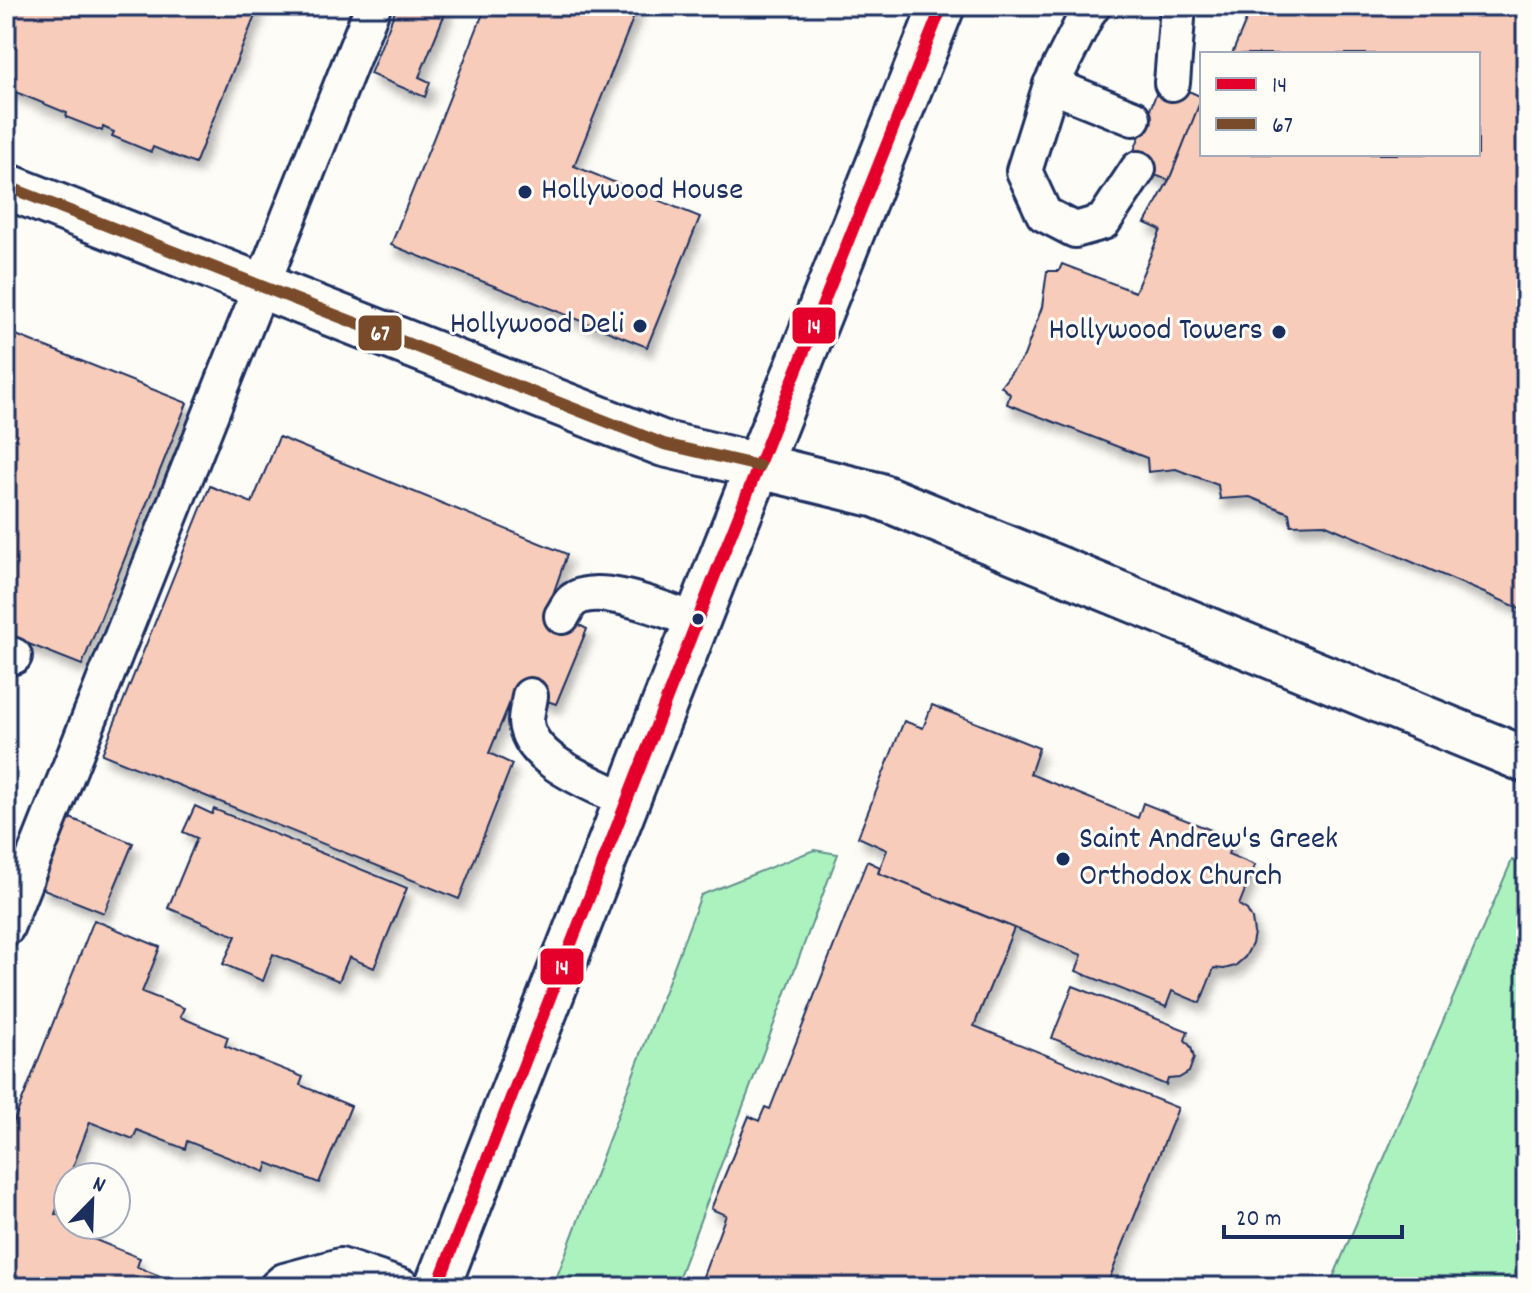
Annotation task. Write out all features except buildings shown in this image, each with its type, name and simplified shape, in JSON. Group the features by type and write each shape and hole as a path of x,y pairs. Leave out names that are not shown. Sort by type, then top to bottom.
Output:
{"main road":[{"path":"437,1287 942,6"},
{"path":"6,186 664,444 877,495 1526,760"}],"lane":[{"path":"6,928 373,6"},
{"path":"1093,6 1051,85 1024,171 1044,214 1075,230 1103,222 1138,169"},
{"path":"1172,83 1178,6"},
{"path":"1051,85 1133,118"},
{"path":"562,616 571,601 590,593 617,595 697,621"},
{"path":"530,696 526,723 533,744 554,764 628,801"},
{"path":"277,1287 284,1281 340,1266 403,1287"}],"green space":[{"path":"814,850 838,854 675,1287 553,1287 701,895"},
{"path":"1512,860 1526,867 1526,1287 1329,1287"}],"transit line":[{"name":"14","path":"437,1287 724,552 942,6"},
{"name":"67","path":"6,186 664,444 759,466"}],"place":[{"name":"Hollywood House","path":"525,192"},
{"name":"Hollywood Deli","path":"640,326"},
{"name":"Hollywood Towers","path":"1279,332"},
{"name":"Saint Andrew's Greek Orthodox Church","path":"1063,859"}]}
